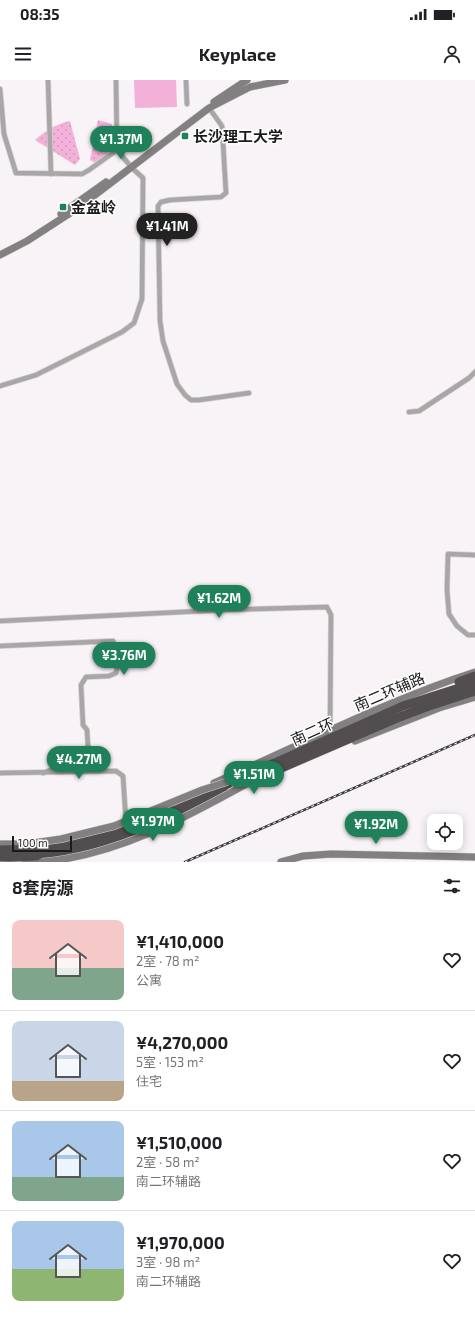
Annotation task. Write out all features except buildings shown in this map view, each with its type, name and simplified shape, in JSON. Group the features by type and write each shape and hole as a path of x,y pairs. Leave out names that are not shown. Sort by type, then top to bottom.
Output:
{"highway":[{"path":"403,706 475,676"},
{"name":"南二环","path":"0,857 16,858 55,854 108,842 136,832 403,706 475,683"},
{"name":"南二环","path":"0,850 50,847 98,838 142,822 397,718 475,691"}],"main road":[{"path":"0,255 27,241 78,208 215,101 247,80"},
{"path":"0,251 42,228 131,166 209,108 250,87 285,80"},
{"name":"南二环辅路","path":"0,844 33,845 69,840 126,824 162,809 213,784 415,693 475,672"},
{"path":"25,862 71,855 99,848 125,839 348,744 433,710 475,696"},
{"path":"16,844 61,839 114,826 202,790 249,778"},
{"path":"42,862 90,854 138,838 194,813 249,778"},
{"path":"282,862 303,856 318,854 366,858"},
{"path":"295,862 319,858 475,859"}],"street":[{"path":"48,80 51,174"},
{"path":"0,386 36,375 122,332 134,323 142,299 143,178 117,150 116,80"},
{"path":"186,80 187,104"},
{"path":"0,89 4,134 16,173 82,174 117,150"},
{"path":"209,108 222,126 226,193 221,197 170,200 161,202 158,206 160,321 163,341 177,384 190,400 249,393"},
{"path":"410,412 419,411 469,378 475,372"},
{"path":"475,555 448,554 447,590 449,614 458,626 468,635 475,635"},
{"path":"0,621 222,610 327,607 331,615 330,731"},
{"path":"0,646 113,641 117,650 118,667 116,673 109,676 86,677 81,685 83,725 87,730 87,752 80,758 43,773"},
{"path":"0,773 116,772 122,776 126,824"}],"shaded area":[{"path":"134,80 176,80 177,107 135,108"},
{"path":"98,120 112,124 115,149 96,163 90,160"},
{"path":"70,121 80,159 75,165 35,140 51,128"}],"railway":[{"path":"185,862 475,735"}],"place":[{"name":"长沙理工大学","path":"185,136"},
{"name":"金盆岭","path":"63,207"}]}
